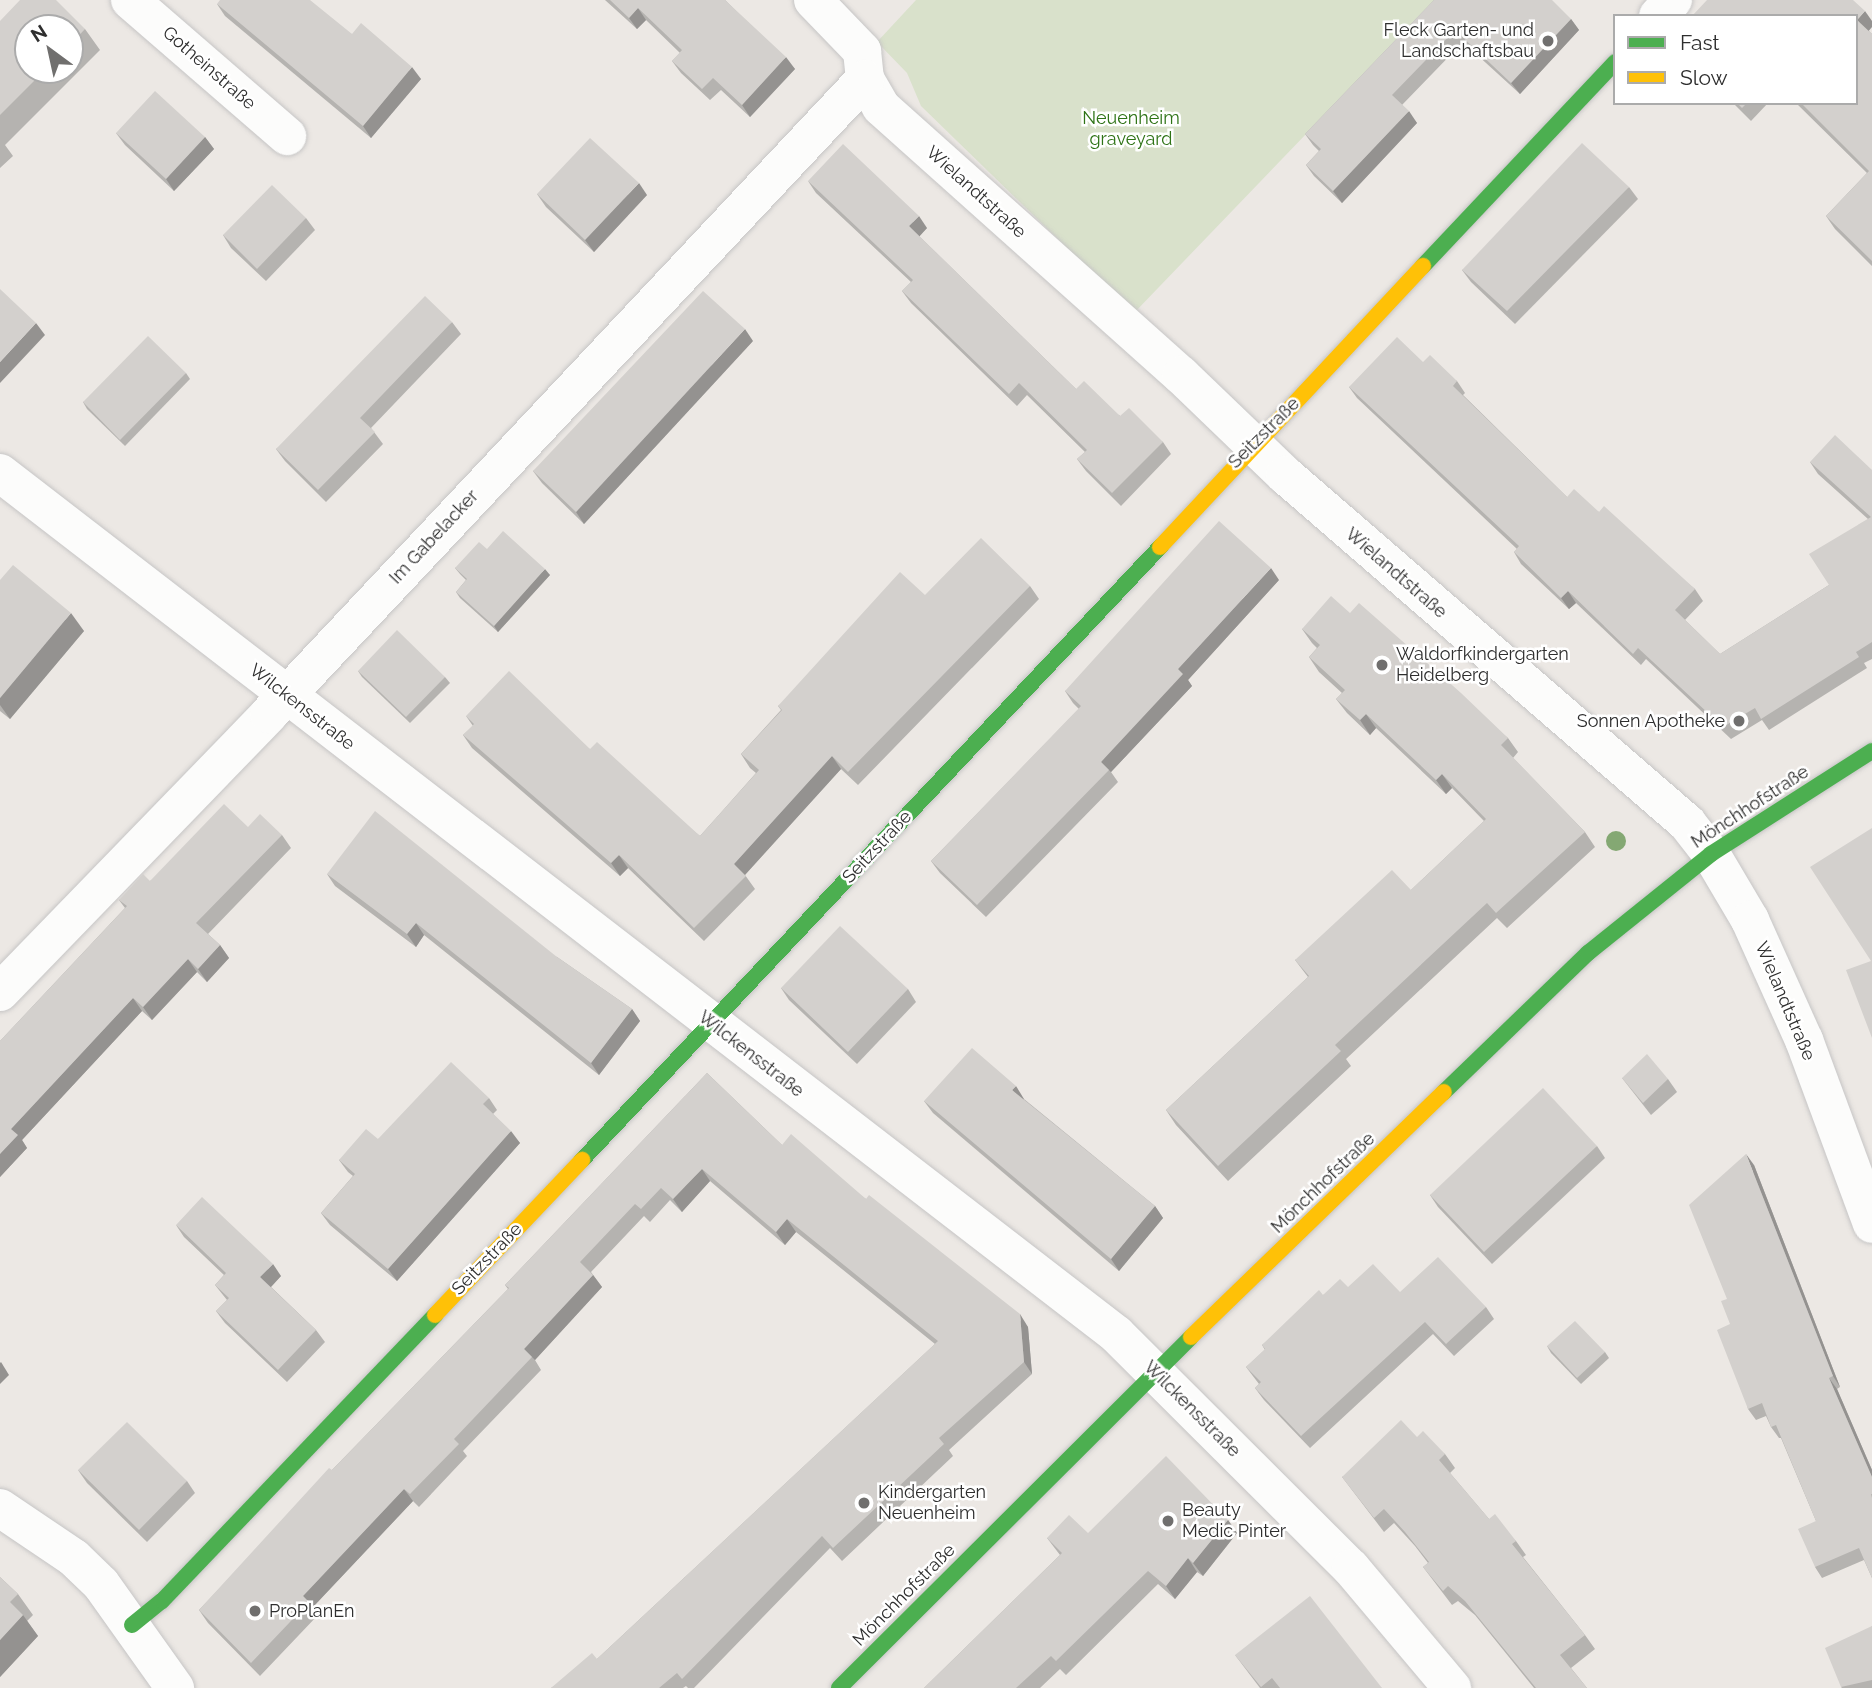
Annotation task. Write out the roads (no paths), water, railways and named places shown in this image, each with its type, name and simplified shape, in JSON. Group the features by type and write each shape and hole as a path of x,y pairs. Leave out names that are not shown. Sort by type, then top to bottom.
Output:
{"street":[{"name":"Gotheinstraße","path":"130,0 287,136"},
{"name":"Wielandtstraße","path":"813,0 862,51 865,79 881,107 1589,743 1677,813 1711,853 1750,920 1804,1040 1872,1224"},
{"path":"1660,14 1673,0"},
{"name":"Seitzstraße","path":"132,1625 162,1601 712,1024 1613,64"},
{"name":"Im Gabelacker","path":"0,992 286,696 865,79"},
{"name":"Wilckensstraße","path":"0,473 1116,1334 1351,1568 1452,1688"},
{"name":"Mönchhofstraße","path":"839,1688 1156,1372 1588,953 1711,853 1872,751"},
{"path":"0,1508 74,1558 132,1625 175,1688"}],"place":[{"name":"Fleck Garten- und Landschaftsbau","path":"1548,41"},
{"name":"Waldorfkindergarten Heidelberg","path":"1382,665"},
{"name":"Sonnen Apotheke","path":"1739,721"},
{"name":"Kindergarten Neuenheim","path":"864,1503"},
{"name":"Beauty Medic Pinter","path":"1168,1521"},
{"name":"ProPlanEn","path":"255,1611"}],"park label":[{"name":"Neuenheim graveyard","path":"1131,129"}]}
